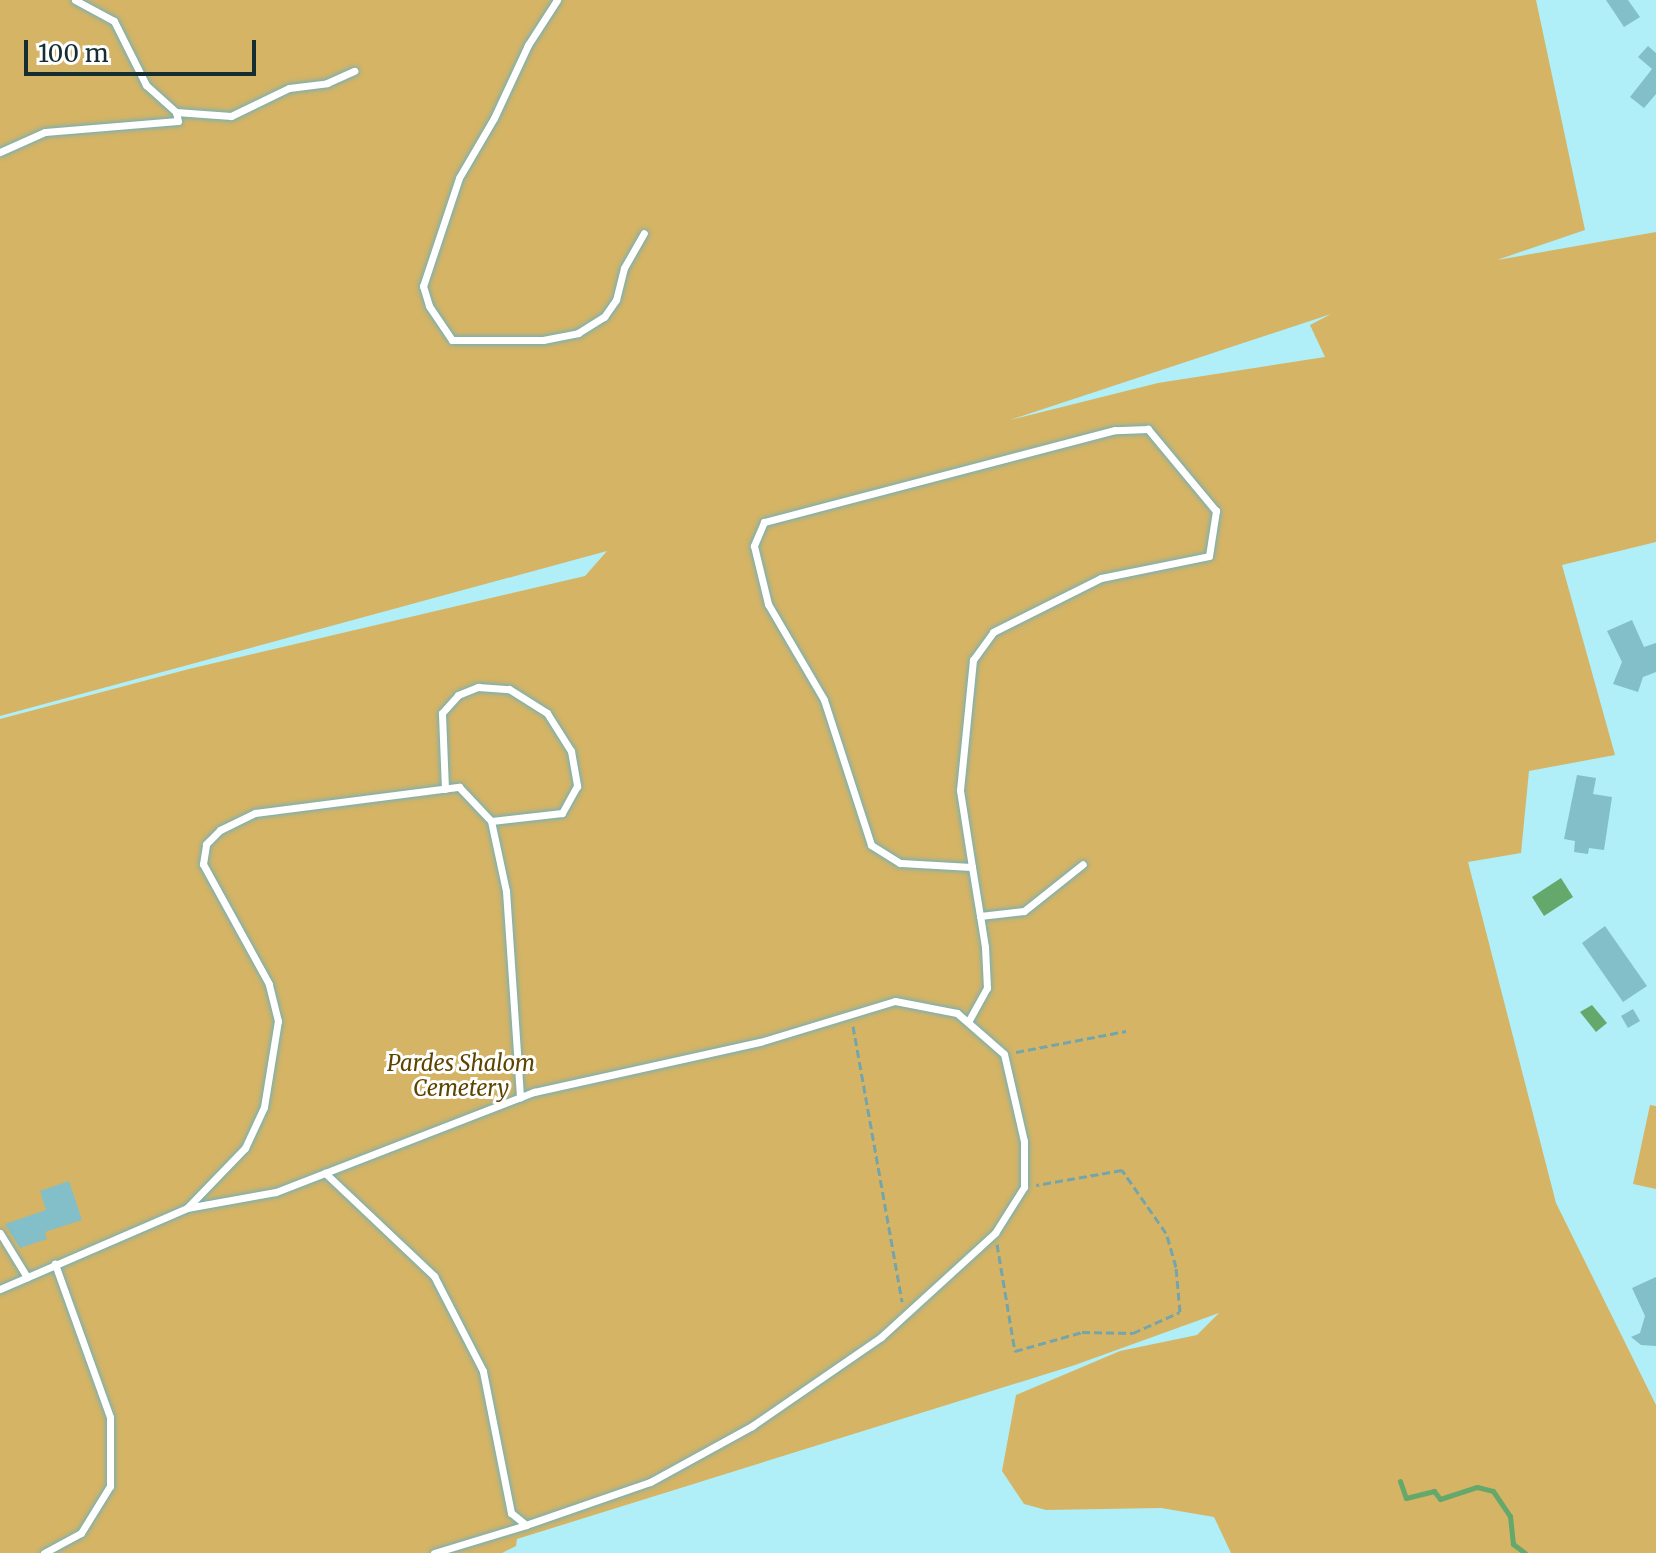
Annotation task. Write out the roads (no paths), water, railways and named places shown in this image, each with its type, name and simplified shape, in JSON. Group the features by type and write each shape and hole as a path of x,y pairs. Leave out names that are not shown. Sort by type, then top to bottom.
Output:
{"lane":[{"path":"0,152 45,132 178,121 176,112 146,85 114,21 75,0"},
{"path":"557,0 528,45 494,118 459,178 423,286 429,306 452,340 543,340 578,333 604,317 616,300 624,268 644,233"},
{"path":"176,112 231,116 289,88 327,83 354,71"},
{"path":"968,1022 987,988 980,916 960,790 973,660 993,632 1101,578 1209,556 1216,511 1148,429 1115,430 764,522 754,546 768,604 824,700 871,845 900,863 972,867"},
{"path":"445,789 442,713 458,695 478,687 509,689 547,713 571,751 577,786 562,813 491,821"},
{"path":"187,1208 245,1148 264,1107 278,1021 269,984 203,864 206,844 220,830 255,813 459,787 491,821 506,891 520,1098"},
{"path":"980,916 1024,911 1083,864"},
{"path":"0,1289 187,1208 276,1192 520,1098 760,1042 895,1001 957,1013 1004,1054 1024,1141 1024,1187 995,1233 904,1316 752,1426 650,1482 434,1553"},
{"path":"325,1173 434,1276 483,1371 511,1513 526,1525"},
{"path":"0,1233 27,1277"},
{"path":"44,1553 81,1533 110,1486 110,1417 55,1264"}],"waterway":[{"path":"1400,1481 1406,1498 1434,1491 1440,1499 1477,1487 1493,1491 1510,1516 1513,1544 1525,1553"}],"park label":[{"name":"Pardes Shalom Cemetery","path":"461,1076"}]}
